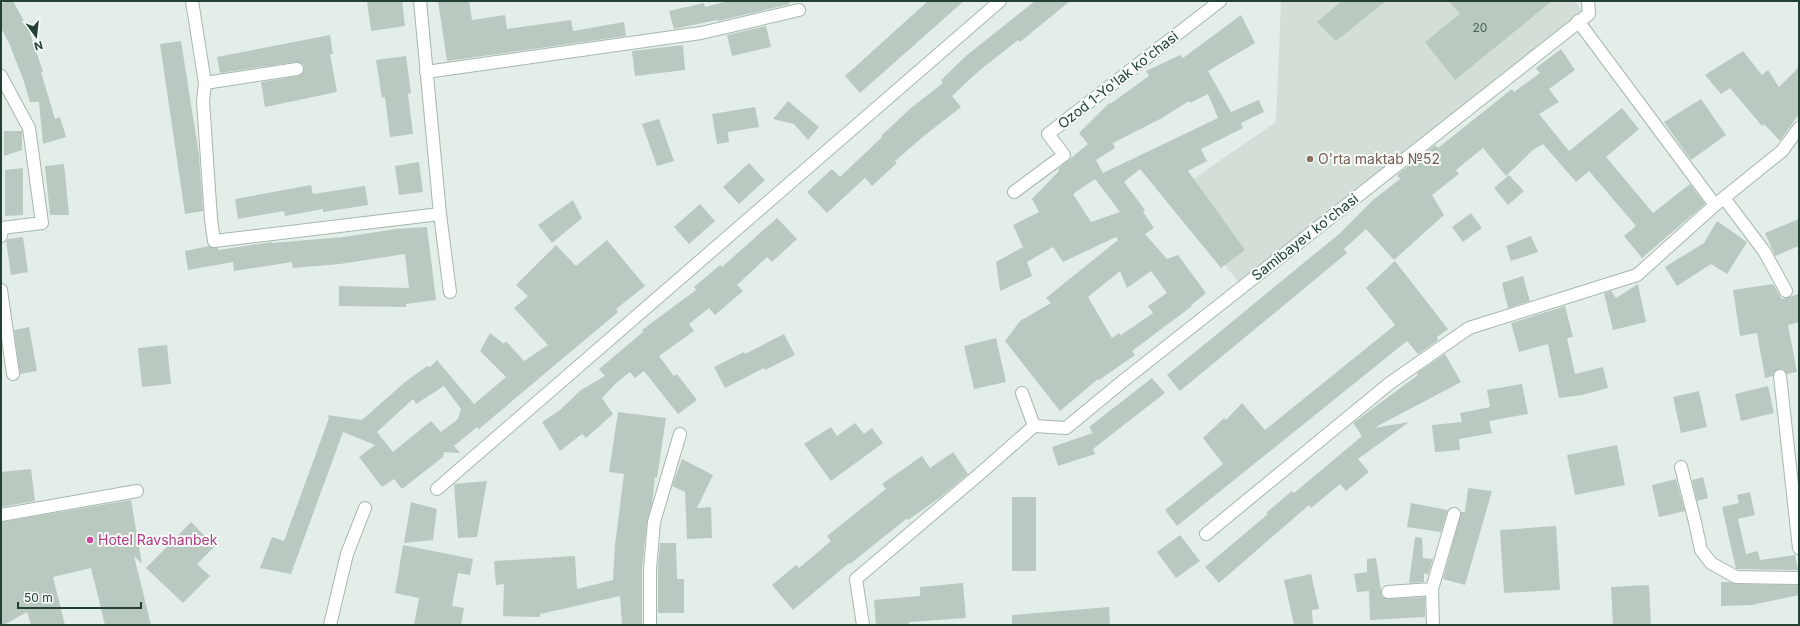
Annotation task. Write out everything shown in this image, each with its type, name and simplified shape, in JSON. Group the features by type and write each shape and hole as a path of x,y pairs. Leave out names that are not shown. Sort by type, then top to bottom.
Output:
{"street":[{"path":"192,1 205,83 203,101 211,219 214,241 440,214"},
{"path":"420,1 440,214 450,292"},
{"path":"438,489 1000,1"},
{"name":"Ozod 1-Yo'lak ko'chasi","path":"1014,192 1064,154 1048,134 1220,1"},
{"name":"Samibayev ko'chasi","path":"1034,426 1066,428 1123,381 1578,21 1589,14 1588,1"},
{"path":"426,72 701,33 799,10"},
{"path":"1578,21 1720,201 1764,251 1786,291"},
{"path":"205,83 297,69"},
{"path":"1,76 28,128 42,223 2,228 1,236"},
{"path":"1206,534 1390,383 1469,328 1637,275 1720,201 1782,151 1799,128"},
{"path":"1,290 13,374"},
{"path":"1780,376 1799,548"},
{"path":"863,625 856,579 1034,426 1022,394"},
{"path":"650,625 650,569 654,522 680,434"},
{"path":"1681,467 1701,550 1711,563 1736,577 1799,578"},
{"path":"1,515 137,491"},
{"path":"330,625 347,554 365,508"},
{"path":"1433,625 1432,589 1454,514"},
{"path":"1388,592 1432,589"}],"shaded area":[{"name":"O'rta maktab №52","path":"1281,1 1575,1 1583,12 1240,284 1170,195 1276,122"}],"building":[{"path":"7,1 13,1 29,30 43,72 41,72 55,119 60,117 66,137 43,144 39,102 30,102 9,43 1,28 1,4"},
{"path":"367,1 402,1 405,26 371,31"},
{"path":"438,1 469,1 472,20 505,15 507,29 571,20 573,31 624,22 626,36 447,61"},
{"path":"728,1 789,1 790,4 718,21 674,29 669,11 704,3 705,7"},
{"path":"928,1 964,1 860,93 845,76"},
{"path":"1035,1 1070,1 1020,42 1018,40 980,70 952,96 961,107 895,161 897,163 872,186 865,178 827,213 807,192 832,169 840,177 911,108 943,83 941,80 967,55"},
{"path":"1342,1 1386,1 1336,41 1317,22"},
{"path":"1449,1 1552,1 1455,80 1425,42 1460,14"},
{"path":"1241,15 1255,43 1208,71 1231,112 1259,100 1264,112 1241,123 1243,128 1201,149 1207,161 1188,171 1245,250 1221,268 1140,169 1124,182 1145,210 1143,212 1154,228 1145,234 1167,259 1178,255 1206,293 1191,305 1192,306 1132,351 1135,355 1099,380 1098,379 1060,411 1005,341 1020,321 1051,303 1046,298 1118,240 1116,237 1063,262 1053,247 1027,262 1032,276 1000,291 996,262 1023,247 1013,225 1039,212 1032,199 1059,171 1058,169 1088,144 1079,133 1109,103 1110,104 1149,76 1146,71 1180,55 1183,58","holes":["1208,94 1218,118 1103,173 1096,160 1115,148 1113,143 1162,118 1189,101 1190,103","1095,179 1120,212 1091,222 1073,194","1120,271 1127,288 1151,271 1167,293 1148,306 1153,313 1121,335 1119,333 1112,338 1088,297"]},
{"path":"766,26 771,47 732,56 727,35"},
{"path":"330,35 333,54 330,54 337,92 265,107 261,82 298,76 304,71 303,64 296,62 220,73 217,57"},
{"path":"181,41 199,155 203,211 185,214 160,44"},
{"path":"683,45 685,70 635,76 632,51"},
{"path":"1561,49 1575,70 1549,89 1559,102 1539,114 1569,151 1622,108 1639,129 1606,157 1653,213 1690,184 1705,204 1642,258 1624,236 1636,226 1589,171 1576,182 1543,144 1533,150 1506,176 1483,148 1456,170 1459,174 1432,195 1444,215 1394,260 1366,229 1344,249 1347,253 1180,391 1167,375 1339,234 1373,200 1400,179 1397,175 1435,145 1438,148 1512,89 1514,92 1540,73 1536,68"},
{"path":"1743,51 1762,75 1768,70 1779,87 1799,67 1799,114 1780,141 1764,124 1762,126 1730,88 1721,94 1705,75"},
{"path":"406,56 411,93 408,94 413,134 390,137 385,97 382,98 376,60"},
{"path":"1701,99 1726,135 1691,160 1664,122"},
{"path":"788,101 819,127 808,140 794,124 773,119"},
{"path":"755,107 759,127 728,132 729,142 717,144 712,114"},
{"path":"659,119 674,161 657,166 642,124"},
{"path":"4,131 22,131 22,150 4,156"},
{"path":"419,162 423,192 399,195 395,166"},
{"path":"749,163 765,180 739,204 723,187"},
{"path":"64,164 69,215 50,215 45,166"},
{"path":"23,168 23,215 5,216 5,170"},
{"path":"1509,175 1524,191 1508,205 1494,188"},
{"path":"311,185 313,194 365,186 368,205 323,212 323,209 285,216 284,211 238,219 235,199"},
{"path":"573,200 582,218 552,243 538,225"},
{"path":"700,204 715,221 689,244 674,227"},
{"path":"1471,213 1482,228 1463,242 1452,227"},
{"path":"777,218 797,239 772,262 767,257 737,285 743,291 715,315 709,308 689,324 694,331 659,356 674,376 677,374 697,400 678,414 644,371 635,378 630,372 616,383 602,398 613,414 586,438 582,434 560,451 542,422 560,410 581,390 605,376 599,369 643,332 642,330 696,290 694,287 720,265 722,267"},
{"path":"1799,219 1799,246 1775,256 1765,233"},
{"path":"1717,221 1747,242 1727,274 1711,264 1677,286 1665,267 1704,243"},
{"path":"427,227 436,300 406,304 406,307 339,306 339,286 409,288 405,254 340,264 293,268 292,262 234,271 233,262 188,270 185,251 209,246 218,248 218,250 272,242 344,237 396,229"},
{"path":"1531,236 1538,252 1511,261 1506,246"},
{"path":"23,237 28,272 11,275 6,241 8,239"},
{"path":"607,240 645,286 616,309 618,312 479,429 477,427 454,446 460,453 444,452 443,457 402,489 394,479 382,487 359,457 375,445 343,432 291,574 260,568 272,537 284,541 329,418 327,415 362,420 405,382 427,366 430,367 437,360 474,404 506,377 480,351 490,333 504,344 506,341 524,361 548,345 514,308 528,296 516,285 556,245 576,266","holes":["444,386 461,409 458,419 441,432 431,421 393,452 377,432 413,399 416,404"]},
{"path":"1395,261 1448,329 1437,337 1438,340 1418,354 1407,341 1177,526 1165,510 1223,464 1203,438 1224,418 1226,420 1242,403 1265,430 1395,325 1366,288"},
{"path":"1523,276 1530,301 1508,308 1502,283"},
{"path":"1638,284 1646,322 1613,330 1604,293 1611,291 1616,298"},
{"path":"1773,284 1782,299 1799,294 1799,322 1788,325 1797,372 1787,374 1783,369 1779,369 1773,373 1773,376 1765,378 1757,333 1740,336 1733,290"},
{"path":"1565,306 1573,337 1567,338 1575,374 1603,367 1608,388 1582,395 1559,398 1548,344 1519,352 1511,323"},
{"path":"29,327 37,371 20,374 14,330"},
{"path":"784,334 795,355 765,370 764,368 725,388 714,367 744,352 745,354"},
{"path":"996,338 1006,382 974,389 964,346"},
{"path":"167,345 171,384 142,387 138,348"},
{"path":"1445,354 1461,382 1374,428 1409,422 1358,459 1369,472 1346,491 1340,484 1311,508 1309,505 1219,583 1205,567 1268,514 1266,513 1292,491 1294,493 1362,436 1353,423 1418,375 1417,373"},
{"path":"1152,378 1165,393 1093,449 1095,454 1058,466 1052,447 1093,433 1089,427"},
{"path":"1522,384 1528,414 1489,421 1492,433 1459,439 1460,450 1435,452 1432,425 1462,422 1460,413 1490,407 1487,390"},
{"path":"1768,386 1774,413 1741,421 1735,394"},
{"path":"1699,391 1707,427 1681,433 1673,397"},
{"path":"618,412 666,418 657,478 655,477 652,504 647,521 642,569 642,625 622,625 620,596 540,614 540,617 503,616 504,584 496,585 494,561 575,556 577,589 613,580 615,545 624,474 609,472"},
{"path":"855,423 864,434 872,428 883,443 831,481 804,444 831,427 837,436"},
{"path":"1617,445 1625,485 1575,495 1567,455"},
{"path":"953,452 968,474 938,499 908,520 906,519 850,564 849,563 793,610 772,585 796,565 799,568 831,541 827,536 886,489 882,484 922,456 930,468"},
{"path":"682,459 713,475 697,508 711,507 712,538 687,539 685,492 672,486"},
{"path":"31,469 35,501 1,507 1,472"},
{"path":"1703,477 1708,498 1697,501 1692,480"},
{"path":"1676,479 1685,511 1659,517 1652,485"},
{"path":"487,481 477,537 458,538 454,484"},
{"path":"1468,488 1492,491 1465,585 1443,579 1461,512 1465,512"},
{"path":"1750,492 1755,515 1738,519 1746,554 1758,551 1760,560 1795,555 1798,570 1736,569 1722,507 1739,503 1737,495"},
{"path":"1012,497 1036,497 1036,571 1012,571"},
{"path":"131,500 142,564 134,556 151,625 105,625 91,568 53,577 65,625 31,625 27,612 4,625 1,625 1,522"},
{"path":"411,502 437,509 433,540 404,543"},
{"path":"1411,503 1448,510 1441,532 1407,527"},
{"path":"191,522 215,546 197,564 210,576 183,603 146,568"},
{"path":"1556,526 1560,590 1504,593 1500,530"},
{"path":"1180,535 1200,561 1176,578 1157,552"},
{"path":"1415,537 1422,538 1423,558 1433,559 1428,575 1424,573 1424,582 1409,583"},
{"path":"660,543 676,543 677,579 684,579 684,613 658,613 658,569"},
{"path":"403,545 473,559 470,575 458,573 452,606 464,608 461,625 414,625 419,598 395,593"},
{"path":"1376,558 1382,597 1389,599 1425,597 1425,617 1370,620 1369,591 1357,592 1354,574 1367,572 1367,559"},
{"path":"1311,574 1319,609 1312,610 1313,625 1294,625 1284,580"},
{"path":"1721,582 1736,584 1799,585 1799,595 1752,605 1721,606"},
{"path":"963,583 966,618 909,622 909,625 876,625 874,600 920,596 920,587"},
{"path":"1649,585 1651,625 1613,625 1611,587"},
{"path":"1109,607 1110,625 1012,625 1012,615"}],"place":[{"name":"O'rta maktab №52","path":"1310,159"},
{"name":"Hotel Ravshanbek","path":"90,540"}]}
